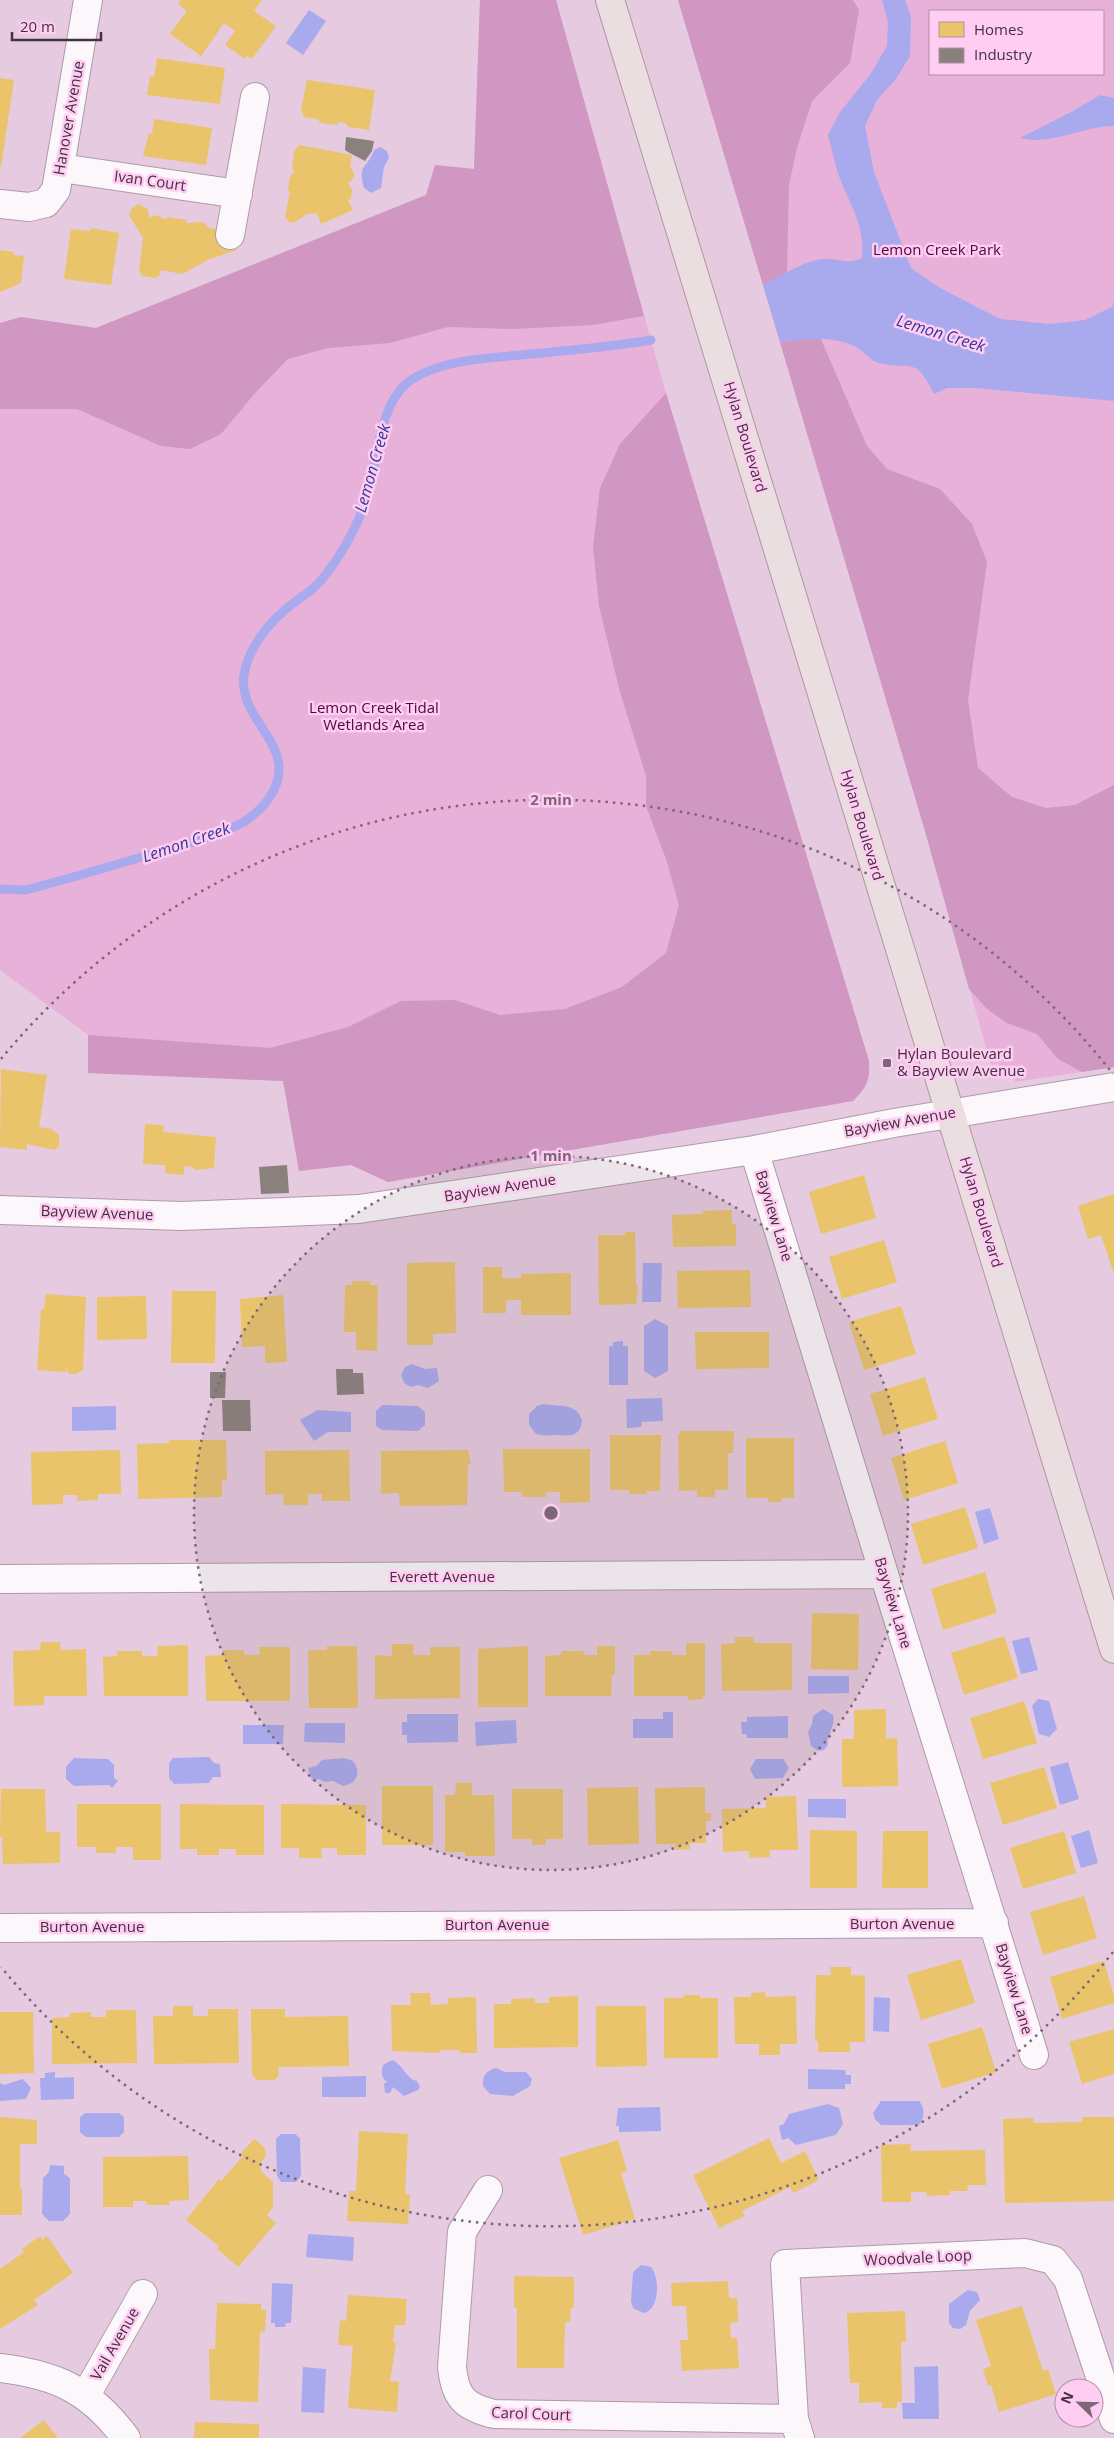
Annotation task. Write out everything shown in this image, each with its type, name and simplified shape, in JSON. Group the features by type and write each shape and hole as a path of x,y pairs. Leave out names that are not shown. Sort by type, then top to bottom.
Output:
{"main road":[{"name":"Hylan Boulevard","path":"610,0 675,207 1114,1649"}],"street":[{"name":"Hanover Avenue","path":"0,204 29,207 46,203 56,190 88,0"},
{"path":"230,235 255,97"},
{"name":"Ivan Court","path":"61,168 238,194"},
{"name":"Bayview Avenue","path":"0,1210 182,1216 359,1209 754,1150 950,1114 1114,1087"},
{"name":"Bayview Lane","path":"754,1150 1034,2055"},
{"name":"Everett Avenue","path":"0,1579 884,1574"},
{"name":"Burton Avenue","path":"0,1928 994,1923"},
{"name":"Carol Court","path":"488,2190 462,2232 452,2367 453,2384 463,2401 477,2410 494,2414 797,2428"},
{"name":"Woodvale Loop","path":"797,2428 785,2264 1025,2253 1053,2260 1068,2279 1114,2419"},
{"name":"Vail Avenue","path":"86,2395 143,2294"},
{"name":"Vail Avenue","path":"0,2368 54,2380 86,2395 103,2409 126,2438"}],"green space":[{"name":"Lemon Creek Tidal Wetlands Area","path":"480,0 556,0 666,393 869,1061 869,1074 862,1091 853,1101 388,1182 351,1165 299,1171 284,1081 88,1073 88,1035 0,970 0,323 21,317 96,328 426,195 435,165 474,169"},
{"name":"Lemon Creek Park","path":"678,0 1114,0 1114,1067 1015,1082 1011,1067 1000,1069 998,1063 991,1065 925,831"}],"shaded area":[{"path":"480,0 556,0 644,316 593,325 514,329 448,327 390,343 328,348 288,359 256,392 221,434 190,449 161,446 77,409 0,409 0,323 21,317 96,328 426,195 435,165 474,169"},
{"path":"678,0 853,0 859,10 850,63 812,101 797,148 789,185 787,273 763,285"},
{"path":"820,337 867,446 887,469 940,489 972,524 987,562 968,700 978,768 1012,797 1046,808 1075,805 1114,785 1114,1067 1082,1072 1058,1059 1037,1034 1005,1022 986,1008 969,989 925,831 780,342"},
{"path":"666,393 869,1061 868,1079 862,1092 853,1101 388,1182 351,1165 299,1171 283,1081 88,1073 88,1035 270,1048 348,1027 401,1001 455,1000 500,1015 565,1009 622,987 666,953 679,905 666,859 646,806 646,776 620,692 599,606 593,546 600,488 620,444"}],"water":[{"path":"882,0 905,0 911,17 910,56 896,79 877,100 865,126 874,172 911,268 940,288 1000,319 1050,324 1085,320 1112,307 1114,301 1114,401 976,388 947,388 934,394 928,382 917,369 876,362 856,347 847,343 828,339 780,342 763,285 792,269 816,260 852,261 862,258 860,229 840,178 828,135 840,112 870,75 887,46 888,22"},
{"path":"309,10 326,21 303,55 286,43"},
{"path":"1100,95 1114,98 1114,126 1090,129 1044,140 1020,138 1073,111"},
{"path":"380,147 387,151 389,158 384,167 381,188 371,193 364,188 362,174 374,150"},
{"path":"643,1263 662,1263 661,1302 642,1302"},
{"path":"655,1319 668,1326 668,1371 655,1378 644,1371 644,1326"},
{"path":"623,1341 623,1346 628,1346 628,1385 609,1385 609,1346 613,1346 613,1342"},
{"path":"412,1364 425,1369 437,1368 439,1381 428,1388 418,1385 411,1387 404,1383 401,1375 405,1367"},
{"path":"662,1398 663,1421 642,1422 641,1427 627,1428 626,1399"},
{"path":"543,1404 566,1406 576,1410 582,1420 579,1430 570,1435 536,1434 529,1425 529,1414 537,1406"},
{"path":"382,1405 418,1406 425,1412 425,1425 418,1431 382,1430 376,1426 376,1411"},
{"path":"116,1406 116,1430 72,1431 72,1407"},
{"path":"318,1410 351,1412 351,1432 328,1432 314,1441 300,1420"},
{"path":"990,1508 999,1539 984,1544 975,1512"},
{"path":"1029,1637 1038,1670 1021,1674 1012,1641"},
{"path":"808,1676 849,1676 849,1693 808,1694"},
{"path":"1038,1699 1049,1701 1057,1729 1049,1737 1039,1734 1032,1706"},
{"path":"823,1709 833,1715 834,1719 828,1737 828,1745 824,1750 818,1751 811,1746 808,1732 813,1716"},
{"path":"663,1712 673,1712 673,1738 633,1738 633,1719 663,1719"},
{"path":"407,1714 458,1714 458,1742 407,1743 407,1735 402,1735 402,1722 407,1722"},
{"path":"788,1716 788,1738 747,1738 746,1734 742,1734 741,1722 747,1722 747,1717"},
{"path":"516,1720 517,1743 476,1746 475,1722"},
{"path":"305,1723 345,1723 345,1743 304,1742"},
{"path":"243,1725 284,1725 283,1744 243,1744"},
{"path":"209,1757 214,1763 220,1764 221,1777 213,1777 209,1783 174,1784 169,1778 169,1763 173,1758"},
{"path":"74,1758 108,1759 114,1765 114,1778 118,1781 112,1788 109,1785 74,1786 66,1779 66,1767"},
{"path":"344,1758 353,1761 356,1767 357,1775 352,1783 343,1786 333,1781 325,1782 319,1779 312,1781 308,1768 316,1766 322,1760"},
{"path":"756,1759 783,1759 789,1768 783,1778 755,1779 750,1769"},
{"path":"1068,1762 1079,1799 1060,1805 1050,1767"},
{"path":"808,1799 846,1799 846,1818 808,1817"},
{"path":"1089,1830 1098,1863 1081,1868 1071,1836"},
{"path":"874,1997 890,1998 889,2032 873,2031"},
{"path":"392,2060 413,2080 417,2081 420,2087 418,2090 404,2096 393,2087 390,2093 385,2093 384,2084 387,2082 383,2076 382,2068 383,2065"},
{"path":"496,2068 505,2072 526,2072 532,2079 530,2086 513,2096 490,2094 483,2086 483,2079 487,2072"},
{"path":"808,2069 845,2070 846,2075 851,2075 851,2084 845,2084 845,2089 808,2089"},
{"path":"55,2072 55,2078 74,2077 74,2099 41,2100 40,2078 45,2078 45,2073"},
{"path":"366,2076 366,2097 322,2097 322,2077"},
{"path":"23,2079 31,2088 26,2099 0,2101 0,2083 4,2085"},
{"path":"881,2101 919,2101 923,2110 921,2122 919,2125 881,2125 875,2119 873,2113"},
{"path":"828,2104 839,2108 843,2124 836,2135 796,2145 788,2138 782,2140 779,2126 784,2124 789,2114"},
{"path":"660,2107 661,2131 619,2132 619,2126 616,2126 618,2108"},
{"path":"85,2113 119,2113 124,2117 124,2132 119,2137 86,2137 80,2132 80,2117"},
{"path":"281,2134 295,2134 300,2138 301,2176 296,2182 281,2182 277,2176 276,2139"},
{"path":"50,2165 64,2166 64,2174 70,2178 70,2214 63,2221 49,2221 42,2214 43,2178 49,2172"},
{"path":"308,2234 354,2237 353,2261 306,2257"},
{"path":"641,2265 651,2267 657,2285 653,2306 649,2311 643,2313 633,2308 631,2301 633,2272"},
{"path":"272,2283 293,2284 291,2323 286,2323 285,2327 275,2327 275,2323 271,2323"},
{"path":"968,2290 977,2292 980,2300 970,2311 966,2325 960,2329 953,2328 949,2323 949,2304"},
{"path":"938,2366 939,2419 903,2419 902,2403 915,2403 914,2367"},
{"path":"303,2367 326,2369 324,2413 301,2412"}],"building: Homes":[{"path":"181,0 262,0 254,11 276,26 252,59 247,56 245,59 225,45 235,31 224,23 201,56 170,34 187,11 178,4"},
{"path":"157,58 225,68 220,104 147,95 150,76 154,77"},
{"path":"0,78 14,80 1,167 0,167"},
{"path":"307,80 375,90 369,130 349,127 345,123 339,122 336,125 321,123 317,119 304,117 301,110"},
{"path":"154,119 212,128 206,165 143,156 149,133 152,134"},
{"path":"299,145 352,155 350,167 354,173 354,178 348,183 352,190 351,199 348,200 353,210 321,224 317,213 307,214 294,223 289,222 285,216 290,192 288,189 290,176 295,172 292,168 294,152"},
{"path":"139,204 148,209 149,218 155,215 167,220 167,217 187,220 186,223 204,222 208,228 215,229 237,240 237,250 210,259 182,274 161,270 160,275 155,278 142,276 139,271 143,238 129,215 132,208"},
{"path":"91,228 119,233 111,285 64,279 71,229 90,231"},
{"path":"0,250 24,256 21,283 0,292"},
{"path":"1,1069 47,1075 39,1127 52,1129 59,1135 59,1146 55,1150 27,1144 27,1150 0,1147"},
{"path":"145,1124 164,1125 163,1132 216,1137 214,1168 195,1170 193,1167 184,1166 184,1175 165,1173 165,1165 143,1164"},
{"path":"864,1175 876,1218 821,1234 809,1192"},
{"path":"1114,1194 1114,1274 1101,1235 1088,1239 1078,1206"},
{"path":"732,1210 732,1224 736,1224 736,1246 673,1247 672,1215 703,1214 703,1211"},
{"path":"625,1232 635,1232 636,1286 638,1286 636,1304 599,1305 598,1235 625,1235"},
{"path":"884,1240 897,1282 842,1299 829,1257"},
{"path":"455,1262 456,1333 433,1334 433,1345 407,1345 407,1263"},
{"path":"483,1267 502,1267 502,1278 521,1278 521,1274 571,1273 571,1315 521,1315 521,1300 506,1300 506,1313 483,1313"},
{"path":"750,1270 751,1307 678,1308 677,1271"},
{"path":"353,1281 370,1281 370,1285 378,1285 377,1351 356,1350 356,1332 344,1332 345,1285 352,1285"},
{"path":"172,1291 216,1291 215,1363 171,1363"},
{"path":"46,1294 86,1297 83,1370 76,1374 69,1374 66,1368 66,1372 37,1370 41,1309 44,1309"},
{"path":"283,1295 287,1362 265,1363 265,1346 242,1347 240,1299"},
{"path":"146,1296 147,1339 97,1340 97,1297"},
{"path":"901,1306 916,1354 864,1370 849,1322"},
{"path":"695,1332 769,1332 769,1368 696,1369"},
{"path":"925,1377 938,1419 883,1436 870,1394"},
{"path":"680,1431 734,1431 733,1453 728,1453 728,1490 715,1490 715,1497 697,1497 697,1490 679,1491 678,1435"},
{"path":"610,1435 661,1435 660,1491 646,1491 647,1494 629,1494 629,1490 610,1490"},
{"path":"746,1438 794,1438 794,1498 781,1498 781,1502 768,1502 768,1498 746,1498"},
{"path":"169,1440 226,1440 227,1480 222,1480 222,1497 138,1499 137,1444 169,1443"},
{"path":"945,1441 958,1483 904,1500 891,1458"},
{"path":"503,1449 590,1449 590,1502 560,1503 560,1492 546,1492 546,1497 522,1497 522,1492 504,1492"},
{"path":"120,1450 121,1494 98,1494 98,1500 77,1501 77,1495 63,1495 63,1504 32,1505 31,1452"},
{"path":"349,1450 350,1501 322,1501 322,1494 308,1494 308,1505 284,1505 283,1494 265,1495 265,1451"},
{"path":"468,1450 471,1465 468,1464 467,1505 400,1506 399,1493 381,1494 381,1451"},
{"path":"965,1507 978,1548 923,1565 911,1524"},
{"path":"985,1572 997,1613 943,1630 931,1589"},
{"path":"812,1613 859,1614 858,1670 811,1669"},
{"path":"1004,1636 1018,1678 964,1695 951,1653"},
{"path":"735,1637 754,1637 754,1643 792,1643 792,1690 722,1691 721,1644 735,1643"},
{"path":"41,1642 60,1642 61,1650 86,1649 87,1696 44,1696 44,1705 14,1706 13,1651 40,1650"},
{"path":"686,1643 705,1643 705,1696 703,1696 703,1699 688,1700 688,1696 634,1696 634,1655 650,1655 650,1651 672,1651 672,1655 686,1655"},
{"path":"392,1644 414,1644 413,1655 430,1655 430,1647 460,1647 460,1698 375,1699 375,1655 392,1656"},
{"path":"188,1645 188,1696 104,1696 103,1657 117,1656 117,1651 142,1651 142,1656 158,1656 157,1646"},
{"path":"327,1646 357,1646 358,1708 309,1708 308,1650 327,1650"},
{"path":"528,1646 528,1707 478,1707 478,1649"},
{"path":"597,1646 615,1646 615,1675 612,1675 611,1696 545,1696 545,1656 561,1655 562,1651 583,1651 584,1655 597,1655"},
{"path":"259,1647 290,1647 290,1701 206,1701 205,1656 223,1655 223,1650 244,1650 244,1655 260,1655"},
{"path":"1024,1701 1037,1743 983,1759 970,1718"},
{"path":"886,1709 886,1739 897,1738 898,1786 842,1787 842,1739 854,1739 854,1710"},
{"path":"1044,1767 1057,1808 1003,1825 990,1783"},
{"path":"456,1783 472,1783 472,1795 494,1795 495,1856 465,1856 465,1852 445,1852 445,1795 455,1795"},
{"path":"382,1786 433,1786 433,1845 382,1845"},
{"path":"638,1787 639,1844 588,1845 587,1788"},
{"path":"705,1787 705,1813 711,1813 711,1821 706,1821 706,1843 690,1843 690,1849 675,1850 675,1844 656,1844 655,1788"},
{"path":"1,1789 45,1789 46,1832 60,1832 60,1863 3,1864 2,1837 0,1837"},
{"path":"512,1789 563,1789 563,1839 546,1839 546,1845 532,1845 532,1839 512,1839"},
{"path":"796,1796 798,1850 770,1850 770,1857 749,1858 749,1851 723,1852 722,1809 766,1808 766,1797"},
{"path":"77,1804 161,1804 161,1860 133,1860 133,1847 116,1847 116,1853 96,1853 96,1847 77,1847"},
{"path":"180,1804 264,1805 264,1855 236,1855 236,1849 219,1849 219,1855 197,1855 197,1849 180,1849"},
{"path":"281,1804 366,1805 366,1855 337,1855 337,1848 321,1848 322,1858 299,1858 299,1848 281,1848"},
{"path":"810,1830 857,1831 857,1888 810,1888"},
{"path":"883,1831 928,1831 928,1888 882,1888"},
{"path":"1064,1831 1076,1873 1023,1889 1010,1848"},
{"path":"1084,1896 1097,1938 1043,1955 1030,1912"},
{"path":"961,1959 975,2003 921,2020 907,1975"},
{"path":"1104,1961 1114,1996 1114,2003 1062,2019 1050,1977"},
{"path":"830,1967 851,1967 851,1975 865,1976 865,2042 850,2042 850,2052 818,2052 818,2041 815,2041 816,1975 831,1975"},
{"path":"765,1992 766,1997 796,1996 797,2044 780,2044 780,2055 759,2055 759,2044 735,2044 734,1997 751,1997 751,1993"},
{"path":"410,1993 430,1993 431,2005 448,2004 448,1998 476,1997 477,2053 460,2053 459,2050 441,2050 439,2053 392,2051 391,2005 411,2005"},
{"path":"684,1995 700,1995 700,1998 718,1998 718,2058 664,2058 664,1998 683,1998"},
{"path":"578,1996 578,2047 494,2048 494,2004 511,2004 511,1999 535,1998 535,2003 549,2003 549,1997"},
{"path":"173,2006 193,2006 193,2016 208,2016 208,2009 238,2009 239,2063 154,2064 153,2016 173,2016"},
{"path":"596,2006 646,2006 647,2066 596,2067"},
{"path":"251,2009 285,2009 285,2017 348,2016 349,2066 278,2067 279,2075 275,2080 257,2080 252,2075"},
{"path":"106,2010 136,2010 137,2063 52,2064 52,2018 70,2017 70,2013 91,2012 91,2017 106,2017"},
{"path":"0,2012 33,2012 34,2073 0,2074"},
{"path":"982,2027 996,2072 942,2089 928,2044"},
{"path":"1114,2029 1114,2074 1082,2084 1069,2042"},
{"path":"0,2117 37,2120 37,2144 20,2144 22,2215 0,2215"},
{"path":"1082,2117 1114,2117 1114,2201 1005,2203 1003,2119 1033,2118 1034,2123 1082,2122"},
{"path":"359,2131 408,2134 405,2194 410,2194 408,2224 347,2221 349,2191 356,2191"},
{"path":"769,2138 781,2163 805,2151 819,2180 793,2193 790,2187 742,2211 745,2216 719,2228 693,2175"},
{"path":"254,2139 265,2148 266,2156 260,2163 261,2171 273,2182 273,2207 267,2215 276,2223 238,2267 217,2249 219,2246 186,2220 219,2179 221,2181 243,2156 241,2153"},
{"path":"618,2140 627,2171 621,2173 635,2219 583,2235 559,2158"},
{"path":"911,2144 910,2151 985,2150 986,2185 967,2185 968,2191 950,2191 950,2195 926,2196 927,2192 911,2192 911,2202 882,2202 881,2145"},
{"path":"188,2156 189,2200 170,2201 169,2205 147,2205 146,2201 133,2201 133,2207 103,2207 103,2157"},
{"path":"40,2236 42,2240 47,2236 73,2273 34,2300 38,2305 0,2329 0,2269 24,2252 22,2249"},
{"path":"514,2276 574,2277 574,2308 571,2308 570,2322 565,2322 564,2368 517,2368 517,2308 514,2308"},
{"path":"728,2281 729,2298 737,2298 738,2322 730,2323 731,2338 737,2338 739,2368 682,2371 680,2340 688,2340 686,2306 672,2306 671,2283"},
{"path":"348,2295 407,2299 405,2325 395,2325 393,2342 396,2343 390,2381 399,2382 397,2412 348,2408 353,2346 338,2345 340,2320 346,2321"},
{"path":"217,2303 261,2304 261,2310 266,2310 265,2332 260,2331 258,2402 210,2400 209,2349 215,2349"},
{"path":"1022,2306 1043,2371 1048,2369 1054,2388 1054,2395 999,2412 991,2385 988,2386 983,2369 991,2366 976,2320"},
{"path":"905,2311 906,2342 901,2342 902,2402 897,2402 897,2408 882,2408 882,2402 859,2403 859,2383 850,2383 847,2313"},
{"path":"44,2420 58,2438 20,2438"},
{"path":"195,2422 259,2424 259,2438 194,2438"}],"building: Industry":[{"path":"346,137 374,141 372,151 365,161 345,150"},
{"path":"287,1165 289,1193 261,1194 259,1167"},
{"path":"336,1369 353,1369 353,1373 363,1373 364,1394 337,1395"},
{"path":"210,1372 226,1372 225,1398 210,1398"},
{"path":"222,1400 250,1400 251,1431 223,1431"}],"waterway":[{"name":"Lemon Creek","path":"0,889 25,890 195,842 244,822 267,801 278,780 279,764 275,750 250,707 244,692 246,665 254,647 265,630 286,609 323,579 355,528 367,498 380,435 387,413 393,400 406,384 424,373 439,367 470,360 621,345 651,340"}],"place":[{"name":"Hylan Boulevard & Bayview Avenue","path":"887,1063"}]}
